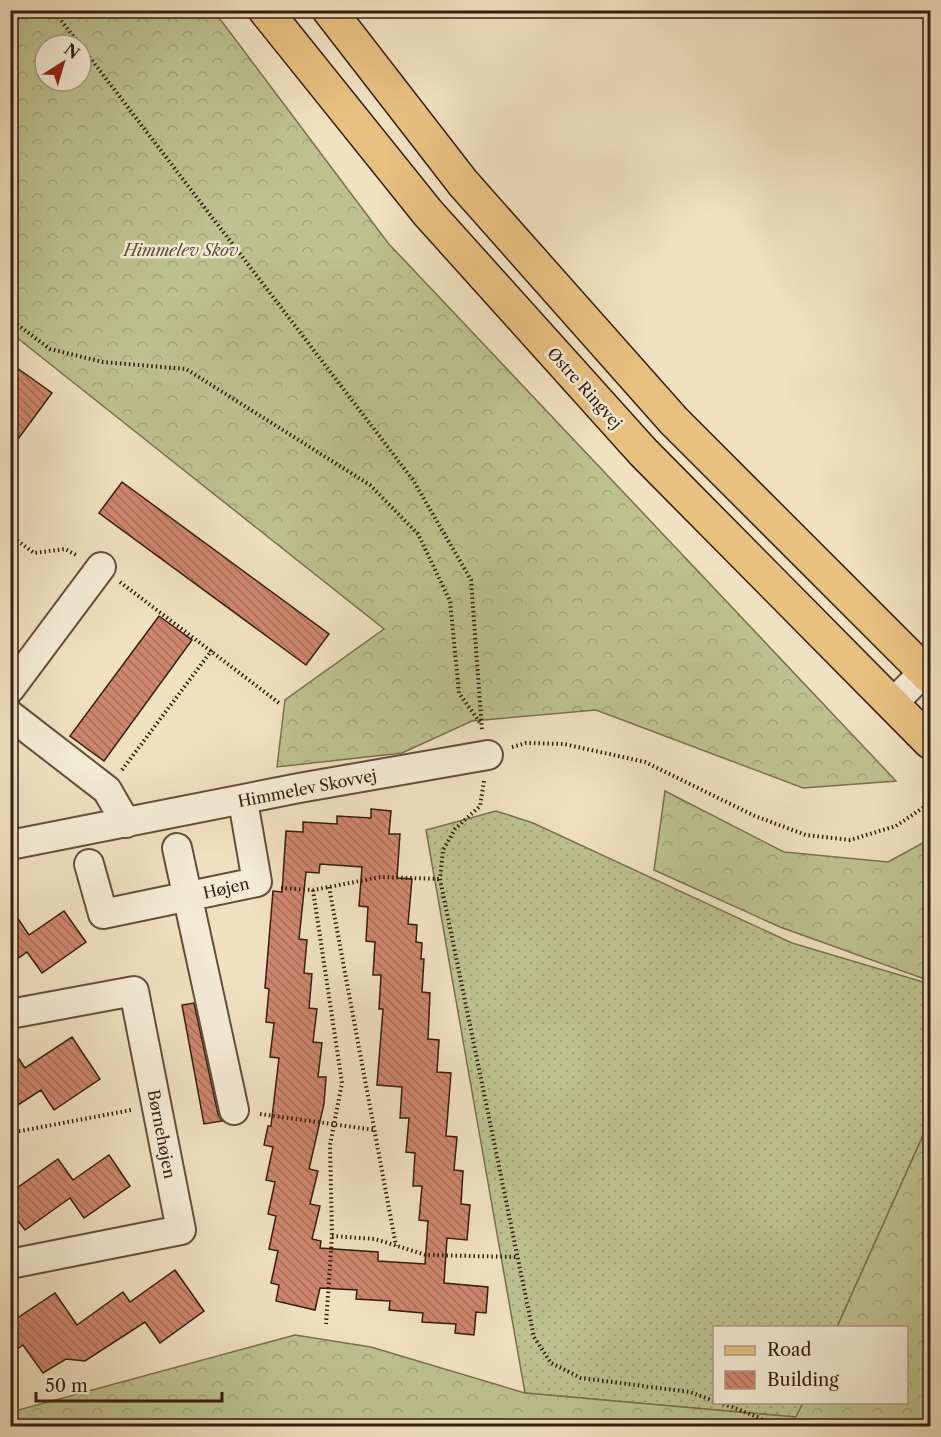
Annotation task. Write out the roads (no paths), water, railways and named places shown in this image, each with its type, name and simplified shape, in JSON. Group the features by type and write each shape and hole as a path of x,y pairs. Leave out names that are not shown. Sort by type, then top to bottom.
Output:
{"main road":[{"name":"Østre Ringvej","path":"265,10 428,213 643,452 930,742"},
{"path":"329,10 463,183 674,421 929,671"}],"street":[{"path":"10,689 100,567"},
{"path":"892,704 929,671"},
{"path":"10,716 107,790 126,824"},
{"name":"Himmelev Skovvej","path":"10,845 243,801 299,788 488,755"},
{"name":"Højen","path":"89,864 103,914 256,882 243,801"},
{"name":"Højen","path":"177,848 188,897"},
{"path":"188,897 234,1110"},
{"name":"Børnehøjen","path":"10,1014 134,991 181,1230 10,1264"}],"park label":[{"name":"Himmelev Skov","path":"181,250"}]}
